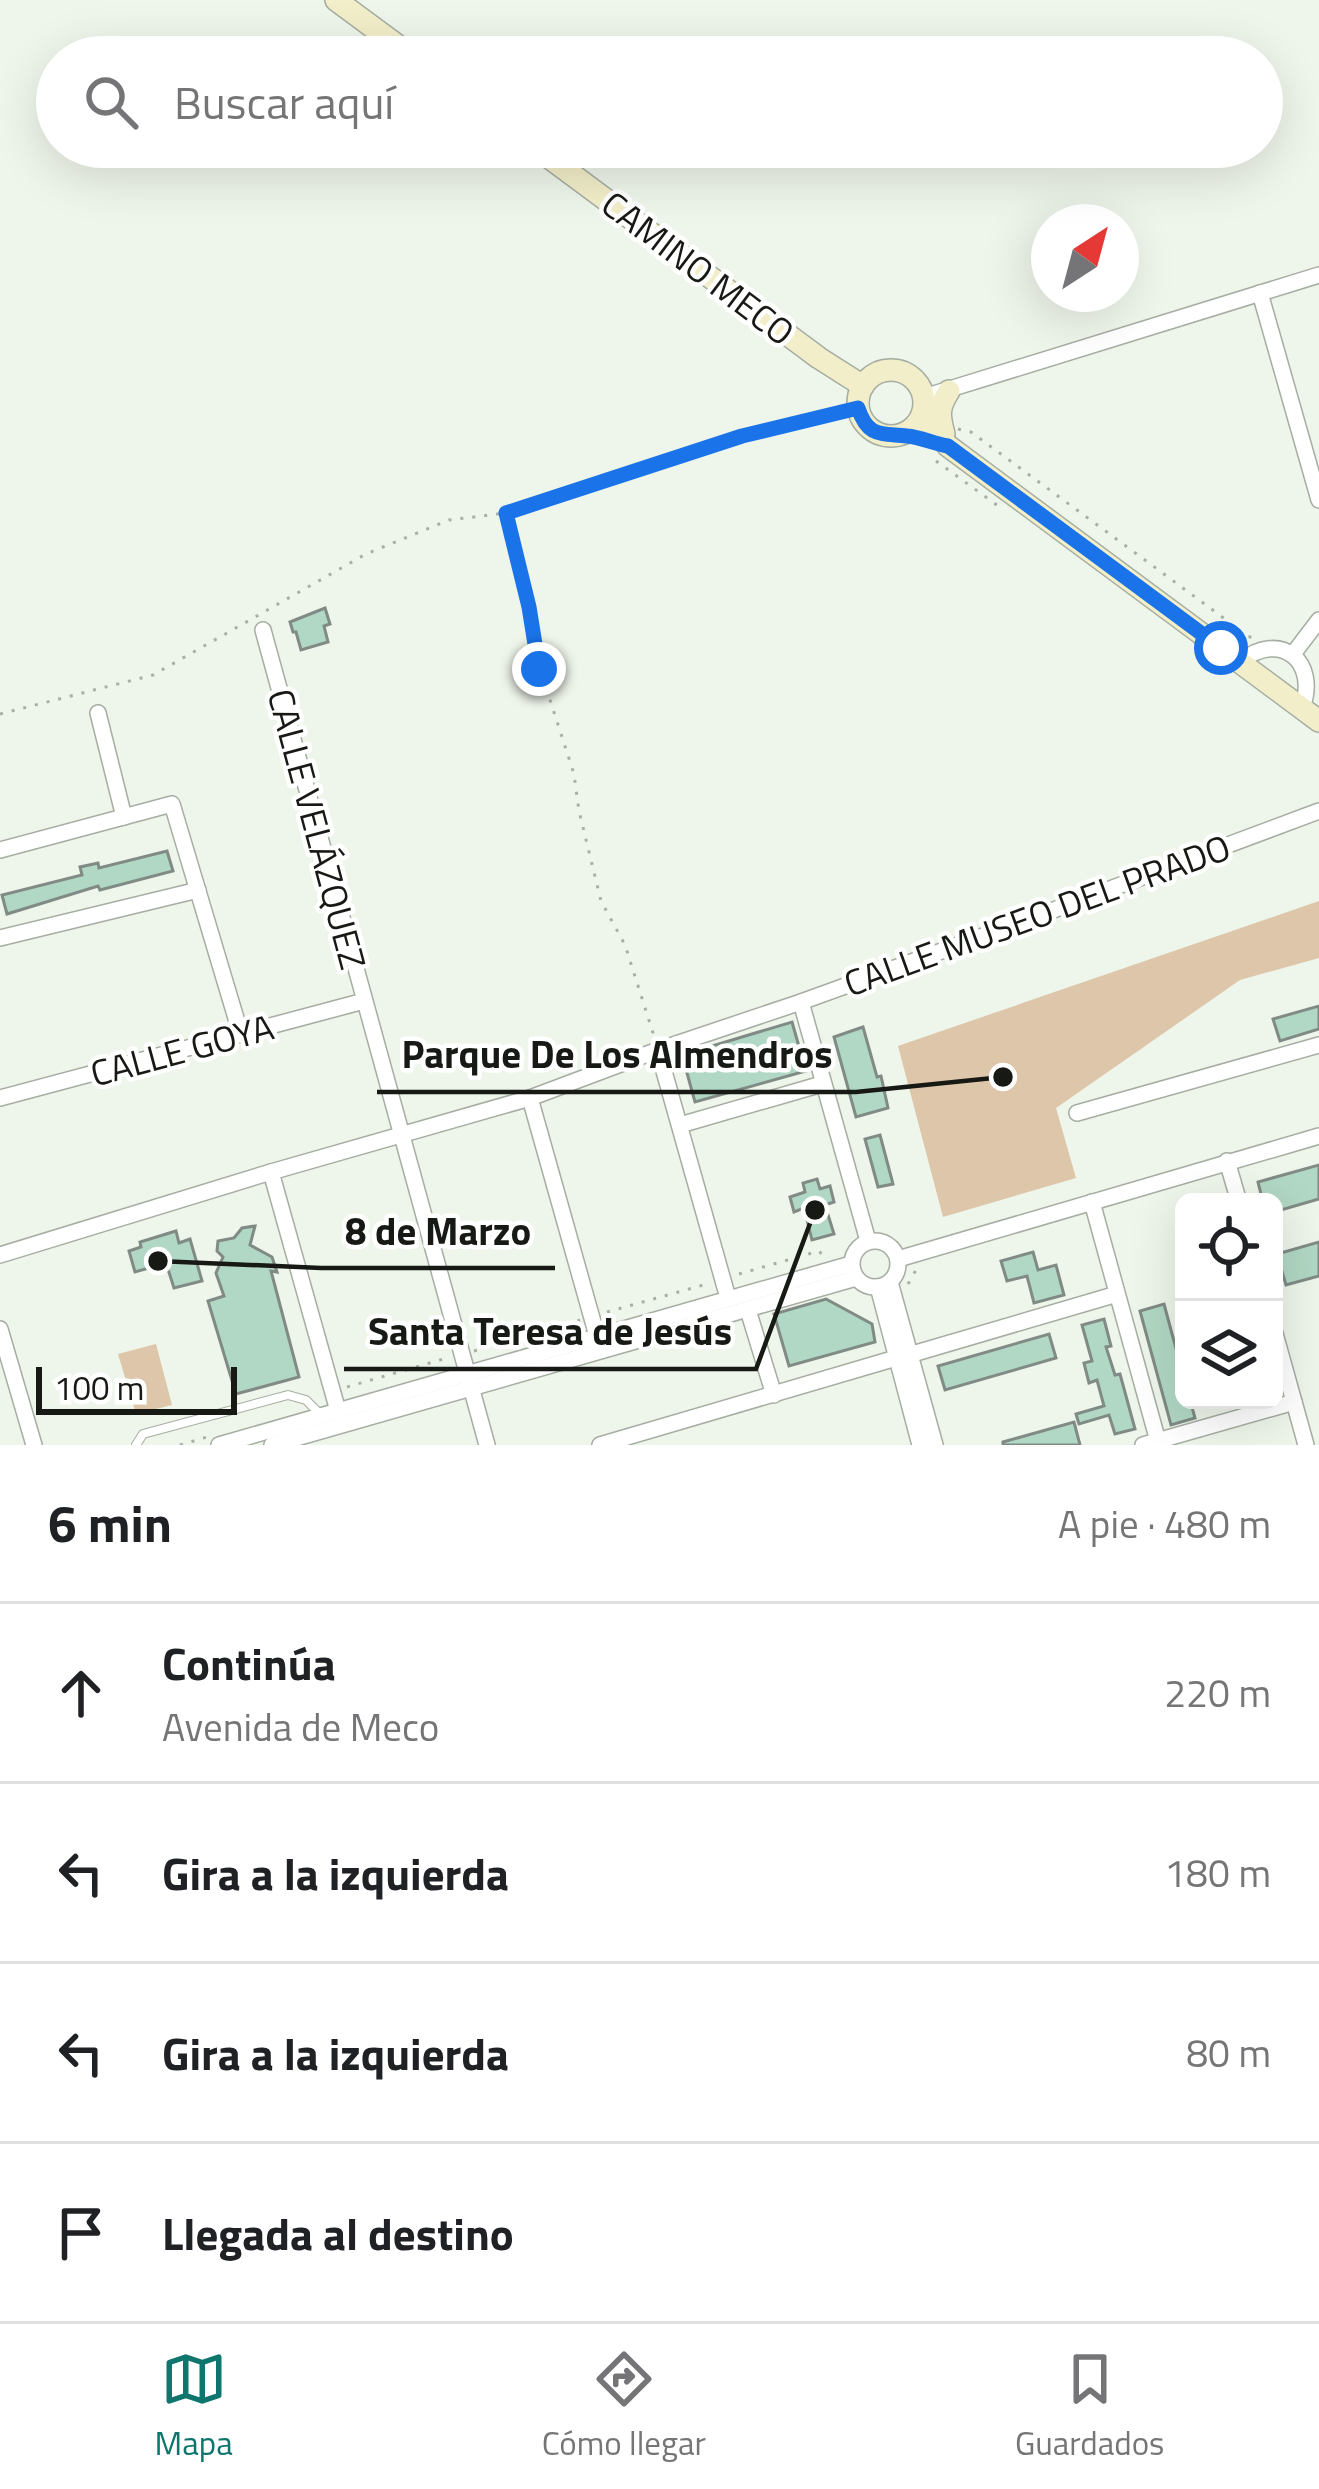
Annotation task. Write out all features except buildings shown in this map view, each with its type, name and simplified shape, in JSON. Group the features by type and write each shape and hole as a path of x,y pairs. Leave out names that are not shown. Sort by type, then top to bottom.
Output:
{"street":[{"path":"336,0 385,36"},
{"name":"CAMINO MECO","path":"563,168 819,358 860,397"},
{"path":"902,435 918,424 923,406 950,391 1319,275"},
{"path":"1259,293 1319,500"},
{"path":"953,438 874,431 866,425 860,397 880,372 891,370 912,378 923,406 953,438 1311,714"},
{"path":"950,391 938,414 953,438"},
{"path":"1293,654 1319,620"},
{"name":"CALLE VELÁZQUEZ","path":"263,630 488,1445"},
{"path":"1240,662 1252,652 1271,647 1293,654 1309,684 1311,714"},
{"path":"98,713 124,817"},
{"path":"0,850 172,804 241,1035"},
{"name":"CALLE MUSEO DEL PRADO","path":"0,1255 530,1098 1319,811"},
{"path":"0,938 198,890"},
{"name":"CALLE GOYA","path":"0,1098 364,1001"},
{"path":"801,1002 868,1241"},
{"path":"1077,1113 1319,1045"},
{"path":"658,1050 728,1298"},
{"path":"680,1125 822,1084"},
{"path":"530,1098 597,1336"},
{"path":"898,1259 1319,1136"},
{"path":"1227,1161 1236,1193"},
{"path":"271,1172 330,1413"},
{"path":"1092,1202 1153,1444 1294,1402"},
{"path":"891,1286 866,1286 854,1271 856,1250 868,1241 890,1245 898,1259 891,1286 920,1445"},
{"path":"272,1445 597,1336 728,1298 854,1271"},
{"path":"219,1445 748,1310 854,1271"},
{"path":"600,1445 1117,1294"},
{"path":"748,1310 774,1395"},
{"path":"0,1329 34,1445"},
{"path":"903,1356 935,1445"},
{"path":"1283,1362 1306,1445"}],"lane":[{"path":"136,1445 143,1434 288,1395 330,1413"}],"path":[{"path":"0,714 152,675 365,554 449,520 506,513 860,397"},
{"path":"953,438 971,432 1225,619 1232,632"},
{"path":"506,513 539,669 574,774 601,901 625,945 658,1050"},
{"path":"891,1286 935,1264"}],"shaded area":[{"path":"1319,901 1319,958 1240,980 1056,1108 1076,1178 943,1217 898,1046"},
{"path":"156,1344 172,1405 136,1414 118,1354"}],"place":[{"name":"Parque De Los Almendros","path":"1003,1077"},
{"name":"Santa Teresa de Jesús","path":"815,1210"},
{"name":"8 de Marzo","path":"158,1261"}],"route":[{"path":"539,669 506,513 742,436 858,408 866,425 883,435 948,446 1221,648"}]}
